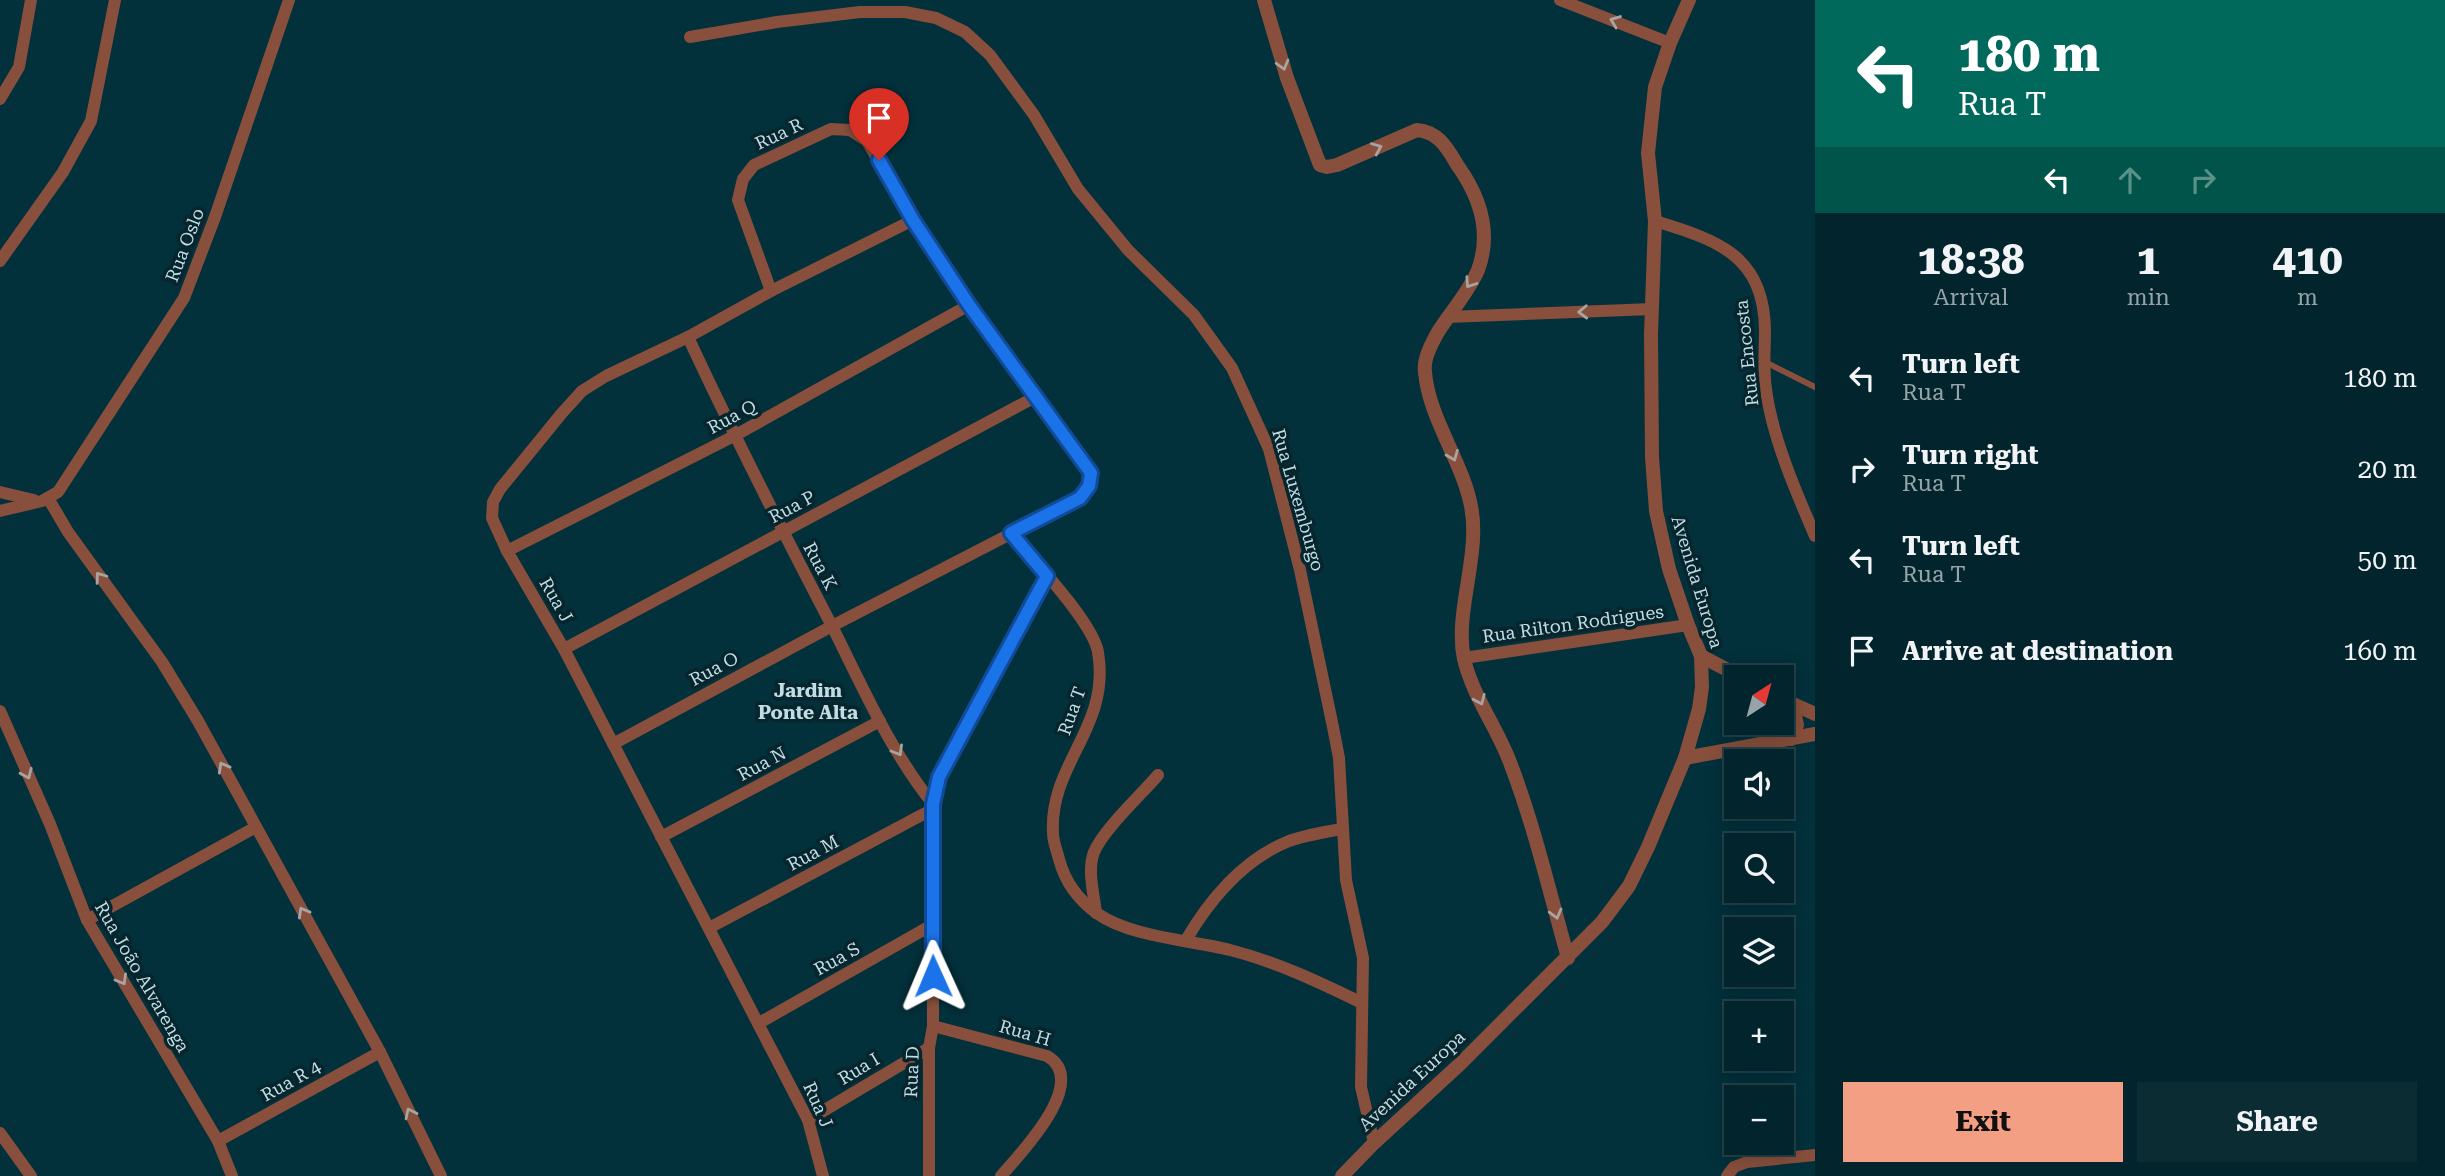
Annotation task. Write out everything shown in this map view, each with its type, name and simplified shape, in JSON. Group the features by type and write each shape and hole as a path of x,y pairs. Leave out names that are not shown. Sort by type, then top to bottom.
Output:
{"street":[{"path":"0,99 19,67 31,0"},
{"path":"0,261 63,172 91,121 115,0"},
{"name":"Rua Oslo","path":"45,500 58,492 67,480 130,378 184,298 215,217 289,0"},
{"path":"1264,0 1286,78 1320,165 1337,165 1417,130 1430,131 1441,140 1470,182 1482,211 1485,245 1478,272 1431,344 1424,368 1428,392 1469,495 1475,524 1463,628 1464,658 1479,699 1515,776 1568,958"},
{"path":"1560,0 1670,43"},
{"name":"Avenida Europa","path":"1342,1176 1460,1064 1602,922 1629,886 1685,758 1699,709 1702,687 1701,656 1670,569 1656,511 1652,457 1655,220 1648,153 1655,87 1689,0"},
{"name":"Rua Luxemburgo","path":"690,37 860,12 905,12 936,18 965,32 990,55 1034,115 1078,189 1128,250 1194,315 1232,368 1269,449 1300,570 1339,758 1349,899 1363,957 1361,1087 1374,1143"},
{"name":"Rua R","path":"771,291 738,200 743,179 754,164 831,129 850,130 867,141 913,220"},
{"path":"832,626 1080,498 1089,486 1091,473 969,305 913,220"},
{"name":"Rua J","path":"823,1176 808,1120 564,649 507,551 492,518 493,502 500,488 582,391 606,376 688,337 771,291 913,220"},
{"name":"Rua Encosta","path":"1655,220 1711,240 1743,262 1751,271 1762,301 1766,391 1774,424 1815,536"},
{"name":"Rua Q","path":"507,551 734,436 969,305"},
{"path":"1447,317 1652,309"},
{"name":"Rua K","path":"688,337 734,436 880,721 933,807"},
{"name":"Rua P","path":"564,649 1037,397"},
{"path":"0,492 45,500 162,662 198,720 380,1052 438,1175"},
{"path":"0,511 45,500"},
{"name":"Rua T","path":"1011,533 1084,622 1098,649 1101,677 1097,704 1086,735 1060,783 1053,834 1063,874 1076,895 1113,923 1131,930 1261,958 1362,1003"},
{"name":"Rua D","path":"929,1176 929,1048 933,1026 933,807 939,777 1047,576"},
{"name":"Rua Rilton Rodrigues","path":"1464,658 1688,625"},
{"name":"Rua O","path":"613,744 832,626"},
{"path":"1701,656 1724,668"},
{"path":"1794,705 1815,714"},
{"name":"Rua João Alvarenga","path":"0,711 50,824 87,920 218,1141 232,1176"},
{"name":"Rua N","path":"661,837 880,721"},
{"path":"1685,758 1815,734"},
{"path":"1791,739 1793,735"},
{"path":"1096,912 1091,869 1094,853 1103,838 1158,775"},
{"name":"Rua M","path":"709,928 933,807"},
{"path":"87,920 256,827"},
{"path":"1186,940 1201,914 1226,884 1259,858 1288,842 1342,829"},
{"name":"Rua S","path":"758,1023 932,926"},
{"name":"Rua H","path":"933,1026 1047,1056 1055,1060 1060,1067 1063,1084 1058,1097 1036,1134 1000,1176"},
{"name":"Rua I","path":"808,1120 929,1048"},
{"name":"Rua R 4","path":"218,1141 380,1052"},
{"path":"0,1133 31,1176"},
{"path":"1727,1176 1734,1167 1747,1162 1815,1155"}],"lane":[{"path":"1763,361 1815,387"}],"district":[{"name":"Jardim Ponte Alta","path":"808,701"}],"route":[{"path":"879,160 913,220 969,305 1091,473 1089,486 1080,498 1011,533 1047,576 939,777 933,804 933,976"}]}
